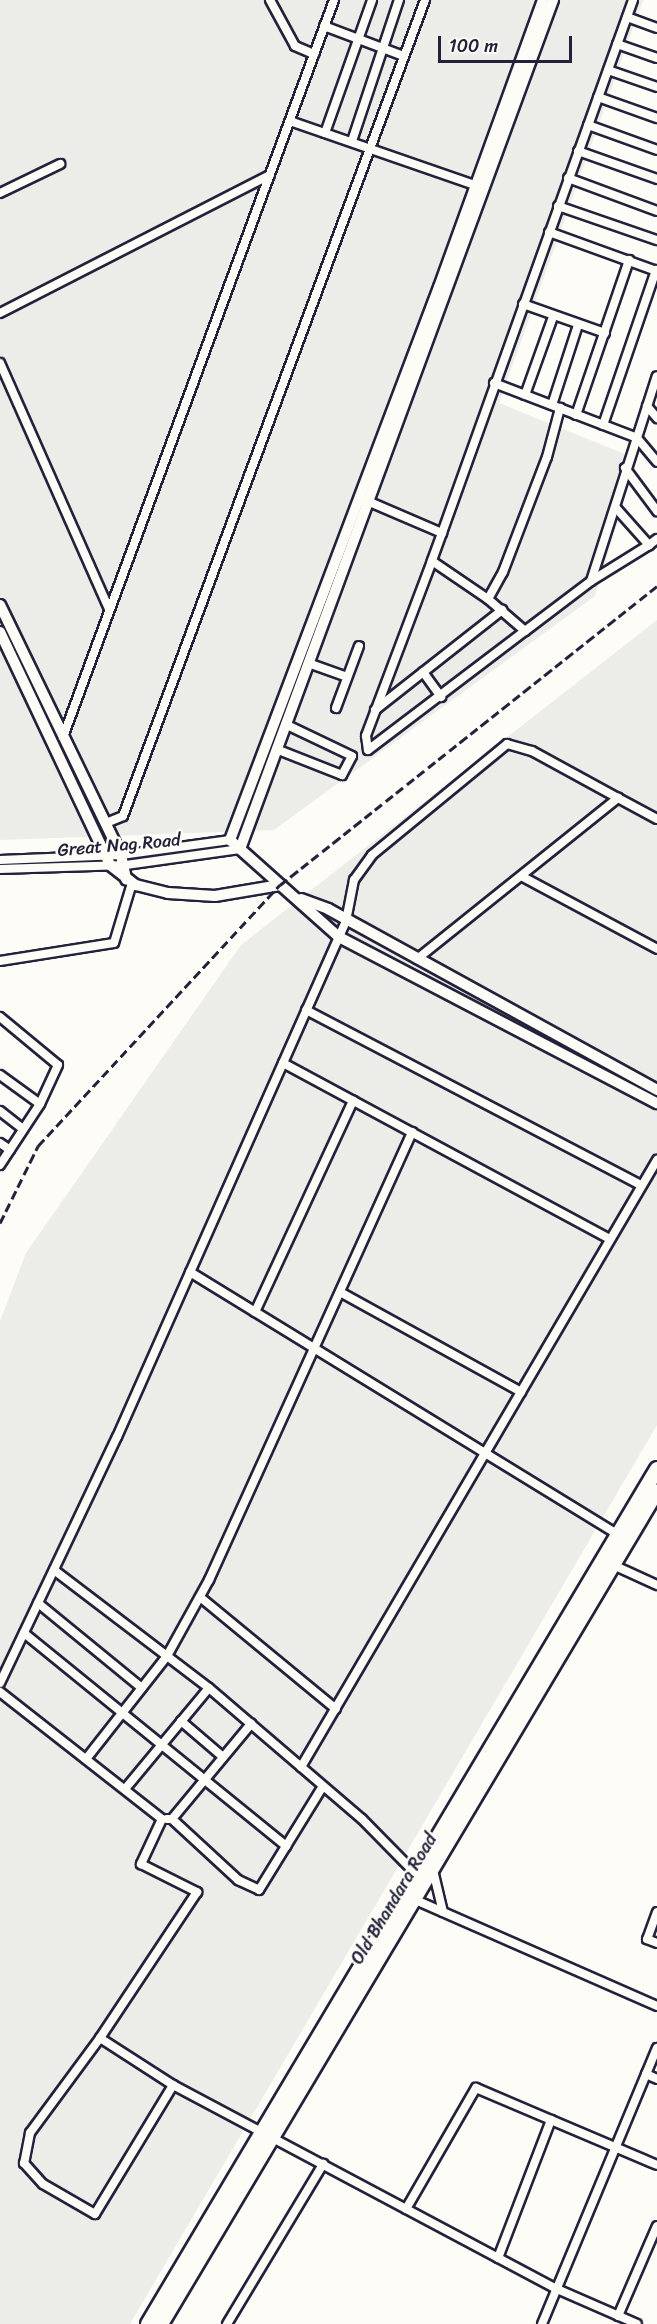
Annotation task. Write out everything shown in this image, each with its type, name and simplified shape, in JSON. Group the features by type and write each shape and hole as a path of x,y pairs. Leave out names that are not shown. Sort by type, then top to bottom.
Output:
{"highway":[{"path":"622,1537 657,1469"},
{"name":"Old Bhandara Road","path":"160,2324 168,2301 409,1896 420,1879 433,1870 607,1562 622,1537 657,1491"},
{"path":"420,1879 607,1562"},
{"path":"148,2324 168,2301"}],"main road":[{"path":"240,849 308,663 475,185 501,130 543,0"},
{"path":"553,0 501,130 364,499 230,840 339,937 657,1103"},
{"path":"0,605 106,823 123,860 129,881"},
{"path":"0,632 108,860 129,881 156,892 204,896 280,885"},
{"path":"53,744 63,737"},
{"path":"93,826 106,823"},
{"path":"295,897 346,921 657,1090"}],"street":[{"path":"270,0 295,46 314,54"},
{"path":"63,737 334,0"},
{"path":"325,133 372,0"},
{"path":"352,141 399,0"},
{"path":"106,823 123,816 425,0"},
{"path":"633,0 432,561 375,711 366,741 371,751 591,581 657,539"},
{"path":"627,17 657,28"},
{"path":"324,26 404,56"},
{"path":"617,44 657,58"},
{"path":"608,70 657,87"},
{"path":"598,97 657,118"},
{"path":"290,122 371,147 475,185"},
{"path":"588,125 657,150"},
{"path":"578,151 657,179"},
{"path":"0,193 60,164"},
{"path":"0,312 270,175"},
{"path":"568,178 657,211"},
{"path":"558,206 657,240"},
{"path":"549,232 657,270 603,425"},
{"path":"576,415 629,260"},
{"path":"523,304 604,333"},
{"path":"525,395 554,317"},
{"path":"488,598 503,572 539,478 578,325"},
{"path":"0,363 109,609"},
{"path":"591,581 616,508 625,468 657,376"},
{"path":"494,383 637,438 657,462"},
{"path":"647,406 657,418"},
{"path":"625,468 657,511"},
{"path":"364,499 442,533"},
{"path":"616,508 649,545"},
{"path":"432,561 488,598 525,631"},
{"path":"375,711 502,610"},
{"path":"336,708 359,646"},
{"path":"308,663 347,676"},
{"path":"423,672 441,697"},
{"path":"276,749 342,775 352,756 285,724"},
{"path":"0,1683 190,1272 339,937 346,921 354,880 372,855 507,744 531,751 657,819"},
{"path":"417,959 523,877 618,798"},
{"path":"123,860 230,840"},
{"name":"Great Nag Road","path":"0,869 240,849"},
{"path":"0,860 108,860"},
{"path":"523,877 657,949"},
{"path":"0,961 114,943 129,881"},
{"path":"306,1010 641,1185"},
{"path":"0,1017 58,1065 40,1104 0,1165"},
{"path":"283,1063 608,1238"},
{"path":"0,1075 40,1104"},
{"path":"255,1312 353,1101"},
{"path":"0,1111 23,1129"},
{"path":"86,1759 167,1656 200,1597 412,1132"},
{"path":"0,1143 10,1150"},
{"path":"301,1767 488,1454 608,1238 657,1160"},
{"path":"190,1272 622,1537"},
{"path":"340,1292 521,1392"},
{"path":"607,1562 657,1585"},
{"path":"54,1570 209,1688 323,1786 420,1879"},
{"path":"200,1597 336,1709"},
{"path":"38,1603 142,1688"},
{"path":"24,1633 163,1743 204,1780 286,1846"},
{"path":"124,1789 209,1688"},
{"path":"0,1692 162,1819 172,1819 238,1880 259,1890 323,1786"},
{"path":"181,1721 223,1757"},
{"path":"172,1819 251,1724"},
{"path":"162,1819 141,1864 197,1892 100,2038 30,2133 24,2163 43,2184 95,2214 173,2085"},
{"path":"433,1870 443,1912"},
{"path":"409,1896 657,2006"},
{"path":"657,1912 647,1939 657,1943"},
{"path":"100,2038 173,2085 268,2136 557,2289 637,2324"},
{"path":"542,2324 657,2048"},
{"path":"646,2074 657,2079"},
{"path":"406,2209 476,2088 657,2165"},
{"path":"498,2258 551,2120"},
{"path":"227,2324 323,2164"},
{"path":"618,2316 657,2226"}],"shaded area":[{"path":"0,0 643,0 499,403 637,459 595,596 274,830 0,840"},
{"path":"657,620 657,1425 130,2324 0,2324 0,1321 26,1253 241,945"}],"railway":[{"path":"0,1223 38,1146 280,885 657,586"}]}
